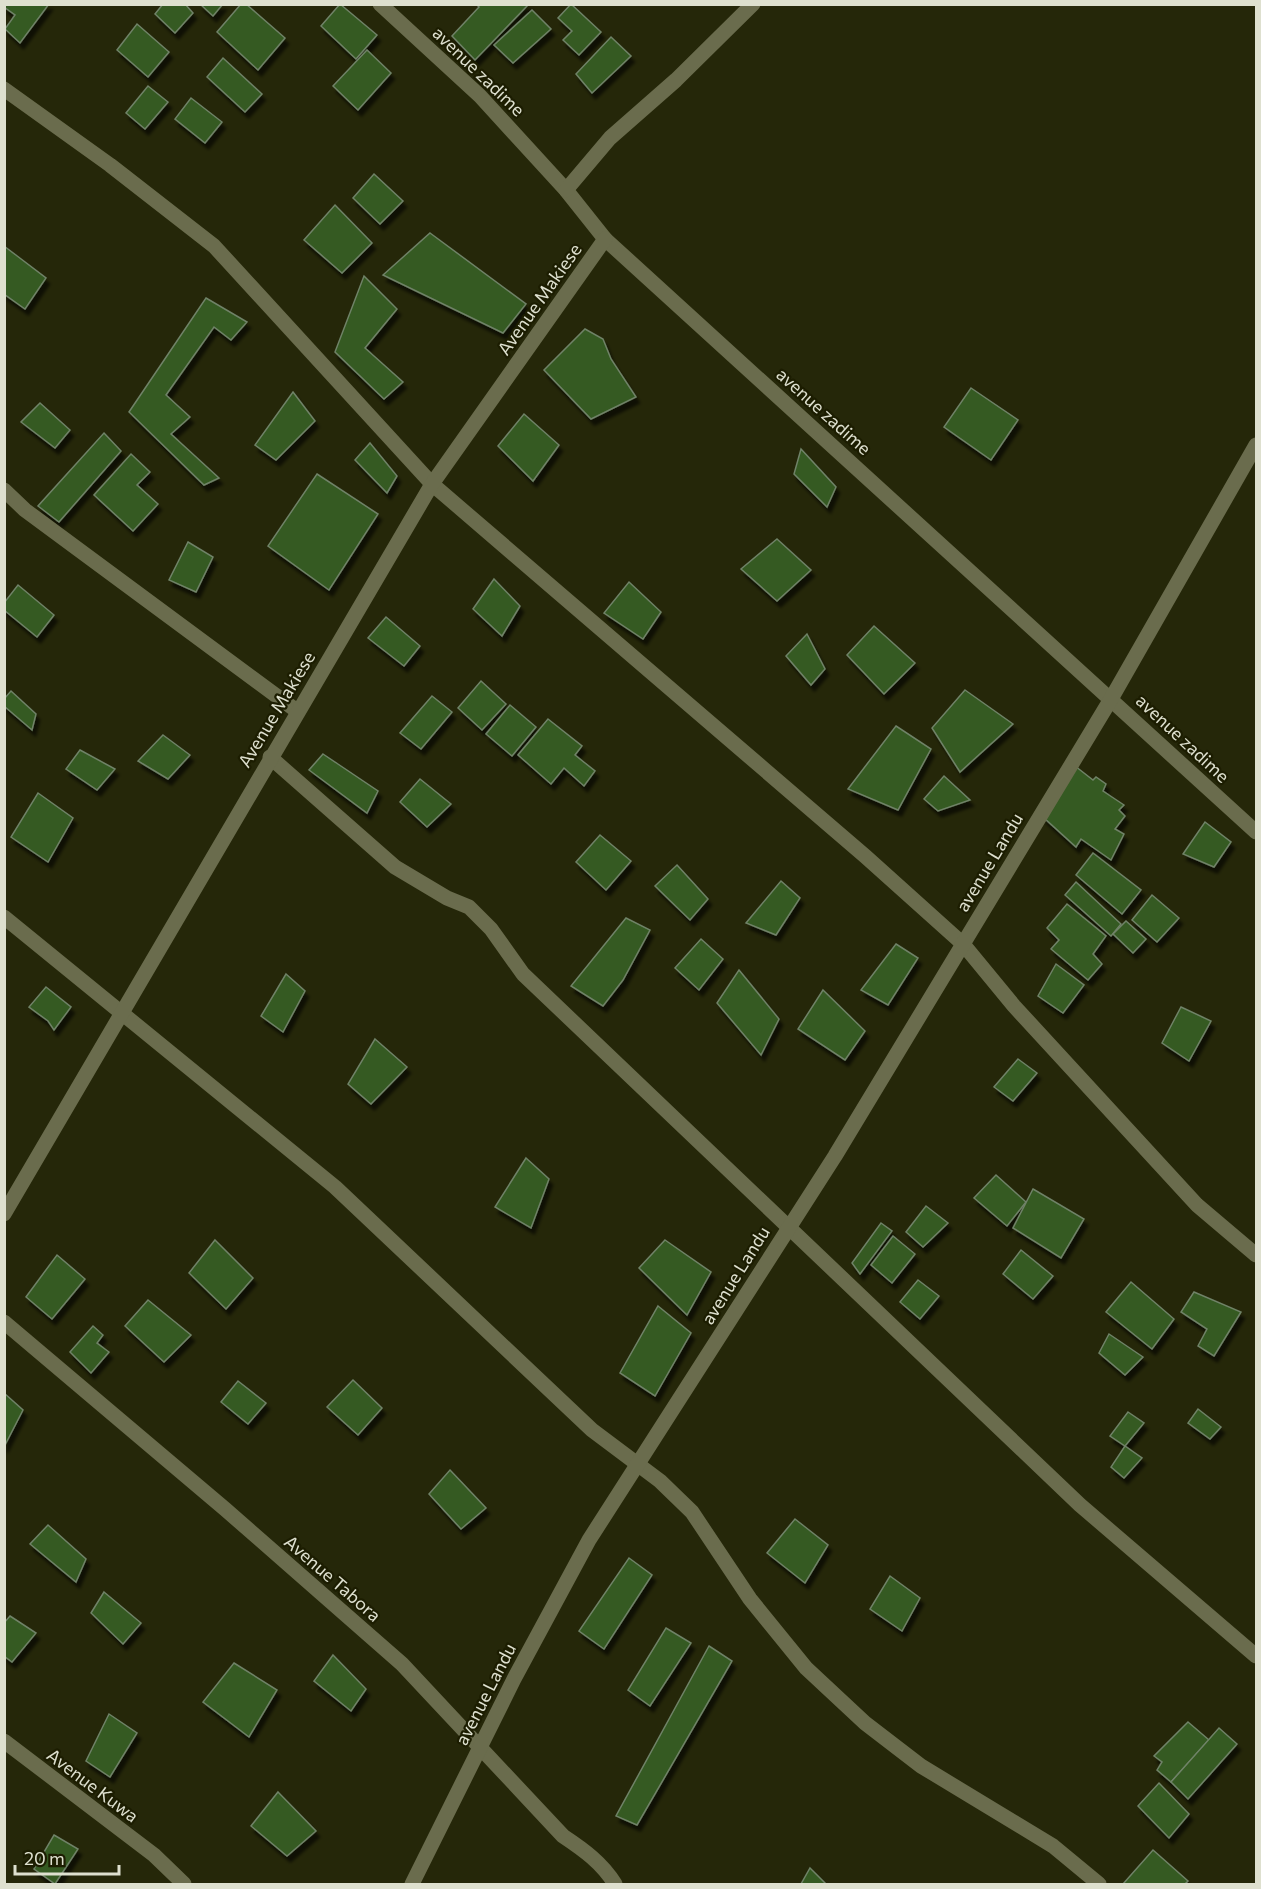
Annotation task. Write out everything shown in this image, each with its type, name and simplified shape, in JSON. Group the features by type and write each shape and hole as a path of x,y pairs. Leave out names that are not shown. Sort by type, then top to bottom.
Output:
{"street":[{"name":"avenue zadime","path":"380,4 480,96 566,190 605,239 1257,832"},
{"path":"566,190 610,138 676,80 753,4"},
{"path":"4,89 110,165 214,246 432,484 864,856 963,945 1014,1006 1197,1205 1257,1255"},
{"name":"Avenue Makiese","path":"4,1214 432,484 605,239"},
{"name":"avenue Landu","path":"412,1884 479,1748 589,1540 789,1227 963,945 1111,699 1257,445"},
{"path":"4,490 25,510 297,711"},
{"path":"270,757 395,867 447,898 469,907 491,929 523,974 1080,1505 1257,1656"},
{"path":"4,916 335,1187 592,1430 660,1481 692,1512 750,1599 806,1668 865,1723 921,1766 1053,1846 1099,1884"},
{"name":"Avenue Tabora","path":"4,1322 225,1509 402,1665 563,1836 589,1854 615,1884"},
{"name":"Avenue Kuwa","path":"4,1741 154,1855 184,1884"}],"building":[{"path":"6,4 49,4 20,43 5,29 15,15 4,7"},
{"path":"163,4 185,4 193,13 175,33 155,14"},
{"path":"200,4 223,4 213,16"},
{"path":"241,4 246,4 285,38 258,70 217,32"},
{"path":"340,4 377,35 356,59 321,26"},
{"path":"476,4 529,4 475,60 452,36 479,7"},
{"path":"571,4 601,32 579,55 563,40 572,31 558,18"},
{"path":"532,10 551,29 513,63 494,45"},
{"path":"137,24 169,52 148,77 117,50"},
{"path":"611,37 631,56 592,93 576,74"},
{"path":"367,50 391,73 358,110 333,86"},
{"path":"223,58 262,94 245,112 207,77"},
{"path":"148,86 168,102 145,129 126,113"},
{"path":"191,98 222,122 205,143 175,119"},
{"path":"374,174 403,201 380,224 353,198"},
{"path":"335,205 372,243 342,273 304,240"},
{"path":"430,233 526,304 503,333 383,275"},
{"path":"4,246 46,278 25,309 4,294"},
{"path":"364,276 397,309 365,348 403,382 384,399 335,352"},
{"path":"206,298 247,322 231,340 214,327 166,395 190,417 171,434 219,478 204,485 129,412"},
{"path":"585,329 603,339 611,359 636,397 591,419 544,370"},
{"path":"971,388 1018,420 991,460 944,427"},
{"path":"293,392 315,421 276,460 255,445"},
{"path":"40,403 70,430 55,448 21,422"},
{"path":"524,414 559,445 533,481 498,446"},
{"path":"104,433 121,451 59,522 38,506"},
{"path":"370,443 397,476 387,493 355,460"},
{"path":"801,449 836,487 827,507 794,474"},
{"path":"131,454 150,472 137,485 158,504 133,531 94,495"},
{"path":"317,474 378,514 329,590 268,546"},
{"path":"777,539 811,570 777,601 741,569"},
{"path":"188,542 213,557 196,592 169,580"},
{"path":"494,579 520,606 502,636 473,609"},
{"path":"629,582 661,612 643,639 604,613"},
{"path":"18,585 54,615 37,637 4,610 4,603"},
{"path":"386,617 420,646 404,666 368,638"},
{"path":"874,626 915,663 884,694 847,655"},
{"path":"807,634 825,669 811,685 786,656"},
{"path":"481,681 506,704 482,730 458,708"},
{"path":"965,690 1013,724 960,772 932,728"},
{"path":"11,691 36,714 32,730 4,706 4,699"},
{"path":"432,696 452,712 421,749 400,733"},
{"path":"510,705 536,727 512,756 486,734"},
{"path":"548,719 582,746 575,755 595,771 584,786 564,768 551,784 518,755"},
{"path":"896,726 931,749 898,810 848,789"},
{"path":"163,735 190,755 168,779 138,761"},
{"path":"80,750 115,769 97,790 66,769"},
{"path":"323,754 378,791 367,813 309,770"},
{"path":"1075,766 1093,780 1096,777 1106,784 1103,791 1124,805 1119,810 1125,816 1115,829 1124,834 1111,860 1081,839 1076,847 1043,817"},
{"path":"944,776 970,800 938,811 924,799"},
{"path":"420,779 451,804 427,827 400,802"},
{"path":"38,793 73,818 48,862 11,837"},
{"path":"1205,822 1231,842 1214,867 1183,854"},
{"path":"600,835 631,861 606,890 576,862"},
{"path":"1093,853 1141,890 1122,914 1076,875"},
{"path":"677,865 708,899 690,920 655,886"},
{"path":"781,881 800,898 776,935 746,923"},
{"path":"1076,882 1121,924 1111,936 1065,895"},
{"path":"1152,895 1179,918 1157,942 1132,920"},
{"path":"1067,904 1106,936 1093,954 1102,964 1088,980 1051,949 1059,940 1047,928"},
{"path":"626,918 650,930 623,980 603,1006 571,986"},
{"path":"1126,921 1146,939 1133,953 1113,934"},
{"path":"701,939 723,959 699,990 675,968"},
{"path":"896,944 918,958 888,1005 861,990"},
{"path":"1056,964 1084,985 1063,1013 1038,996"},
{"path":"739,970 779,1019 761,1055 717,1003"},
{"path":"286,974 305,991 283,1032 261,1016"},
{"path":"46,987 71,1007 54,1030 48,1021 29,1007"},
{"path":"823,990 865,1031 845,1060 798,1029"},
{"path":"1181,1007 1211,1021 1189,1061 1162,1043"},
{"path":"375,1039 407,1067 371,1104 348,1084"},
{"path":"1018,1059 1037,1073 1013,1101 994,1087"},
{"path":"526,1158 549,1179 531,1228 495,1207"},
{"path":"996,1175 1026,1202 1007,1226 974,1198"},
{"path":"1033,1189 1084,1219 1061,1258 1013,1228"},
{"path":"926,1206 948,1223 923,1247 906,1232"},
{"path":"881,1223 892,1231 860,1274 852,1263"},
{"path":"893,1236 915,1254 892,1283 871,1265"},
{"path":"215,1240 253,1278 226,1309 189,1273"},
{"path":"665,1240 711,1272 687,1315 639,1268"},
{"path":"1021,1250 1053,1276 1033,1299 1003,1274"},
{"path":"57,1255 85,1279 52,1319 26,1297"},
{"path":"918,1280 939,1296 920,1319 900,1302"},
{"path":"1131,1282 1174,1319 1152,1349 1106,1312"},
{"path":"1194,1292 1241,1312 1214,1356 1198,1346 1207,1329 1181,1312"},
{"path":"148,1300 191,1335 164,1362 125,1326"},
{"path":"658,1306 691,1333 655,1396 620,1373"},
{"path":"93,1326 103,1335 97,1343 109,1352 91,1373 70,1352"},
{"path":"1109,1334 1143,1357 1125,1375 1099,1353"},
{"path":"353,1380 382,1408 358,1435 327,1407"},
{"path":"238,1381 266,1403 248,1424 221,1402"},
{"path":"4,1393 23,1410 4,1447"},
{"path":"1198,1409 1221,1427 1210,1439 1188,1423"},
{"path":"1128,1412 1144,1423 1125,1446 1110,1436"},
{"path":"1125,1446 1142,1458 1124,1478 1111,1467"},
{"path":"450,1470 486,1508 461,1529 429,1494"},
{"path":"795,1519 828,1545 805,1583 767,1553"},
{"path":"48,1525 86,1559 76,1582 30,1544"},
{"path":"629,1558 652,1575 604,1649 579,1631"},
{"path":"890,1576 920,1598 902,1631 870,1609"},
{"path":"104,1592 141,1623 123,1644 91,1613"},
{"path":"10,1616 36,1633 12,1662 4,1656 4,1623"},
{"path":"666,1628 691,1643 650,1706 628,1690"},
{"path":"709,1646 732,1661 637,1825 616,1816"},
{"path":"333,1655 366,1689 351,1711 314,1681"},
{"path":"234,1663 277,1690 249,1737 203,1702"},
{"path":"109,1714 137,1733 110,1777 86,1761"},
{"path":"1188,1722 1209,1740 1171,1782 1157,1770 1162,1762 1154,1756"},
{"path":"1219,1728 1237,1744 1188,1799 1171,1782"},
{"path":"1159,1783 1189,1814 1169,1838 1138,1806"},
{"path":"278,1792 316,1831 287,1856 251,1826"},
{"path":"54,1835 78,1849 55,1884 34,1869"},
{"path":"1153,1850 1188,1881 1185,1884 1123,1884"},
{"path":"810,1868 826,1884 801,1884"}]}
